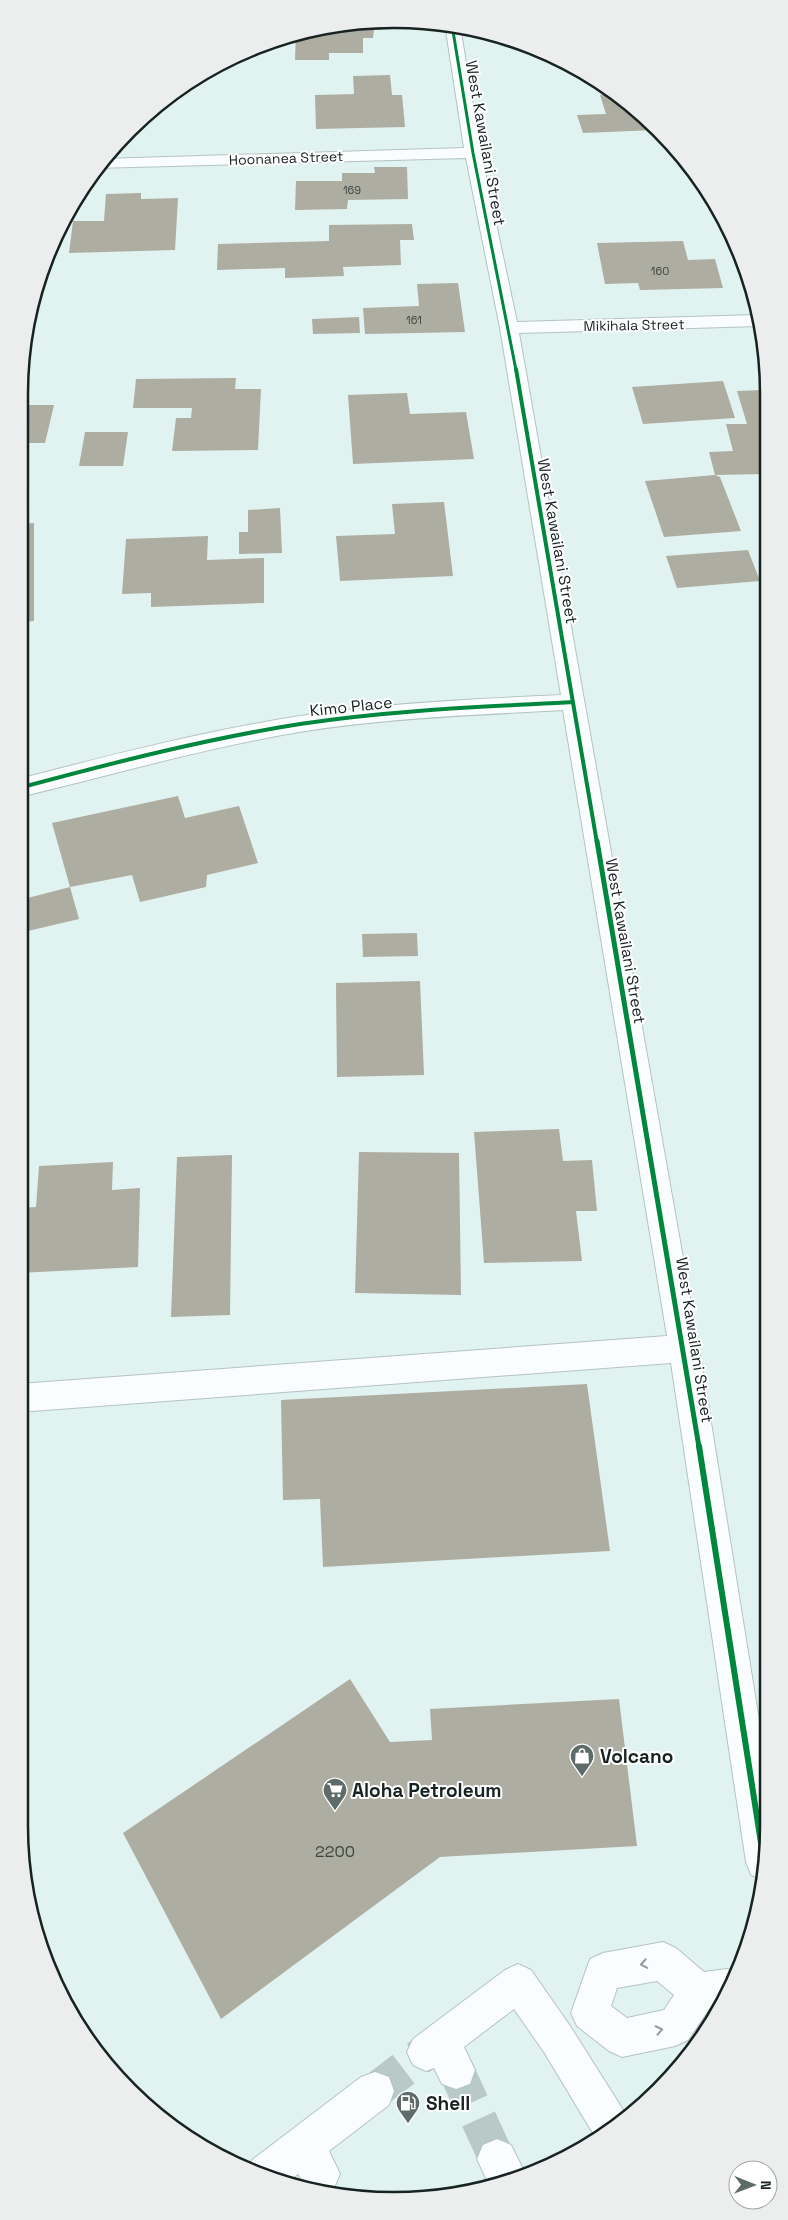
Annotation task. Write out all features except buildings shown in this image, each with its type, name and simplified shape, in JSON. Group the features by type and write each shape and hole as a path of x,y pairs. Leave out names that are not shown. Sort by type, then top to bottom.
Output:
{"street":[{"name":"West Kawailani Street","path":"453,33 473,153 509,328 684,1348 760,1836"},
{"name":"Hoonanea Street","path":"109,164 473,153"},
{"name":"Mikihala Street","path":"509,328 753,321"},
{"name":"Kimo Place","path":"28,786 208,742 301,724 414,711 573,702"},
{"path":"28,1397 684,1348"},
{"path":"557,2039 590,2013 603,1972 664,1961 712,1990 675,2027 622,2038 590,2013"},
{"path":"441,2054 518,1983 557,2039 609,2123"},
{"path":"273,2172 312,2160 375,2091"}],"tunnel":[{"path":"375,2091 426,2052"},
{"path":"456,2070 497,2159"}],"cycle path":[{"path":"453,33 473,153 509,328 684,1348 760,1836"},
{"path":"28,786 159,752 300,724 402,712 573,702"}],"place":[{"name":"Volcano","path":"582,1777"},
{"name":"Aloha Petroleum","path":"335,1811"},
{"name":"Shell","path":"408,2124"}]}
